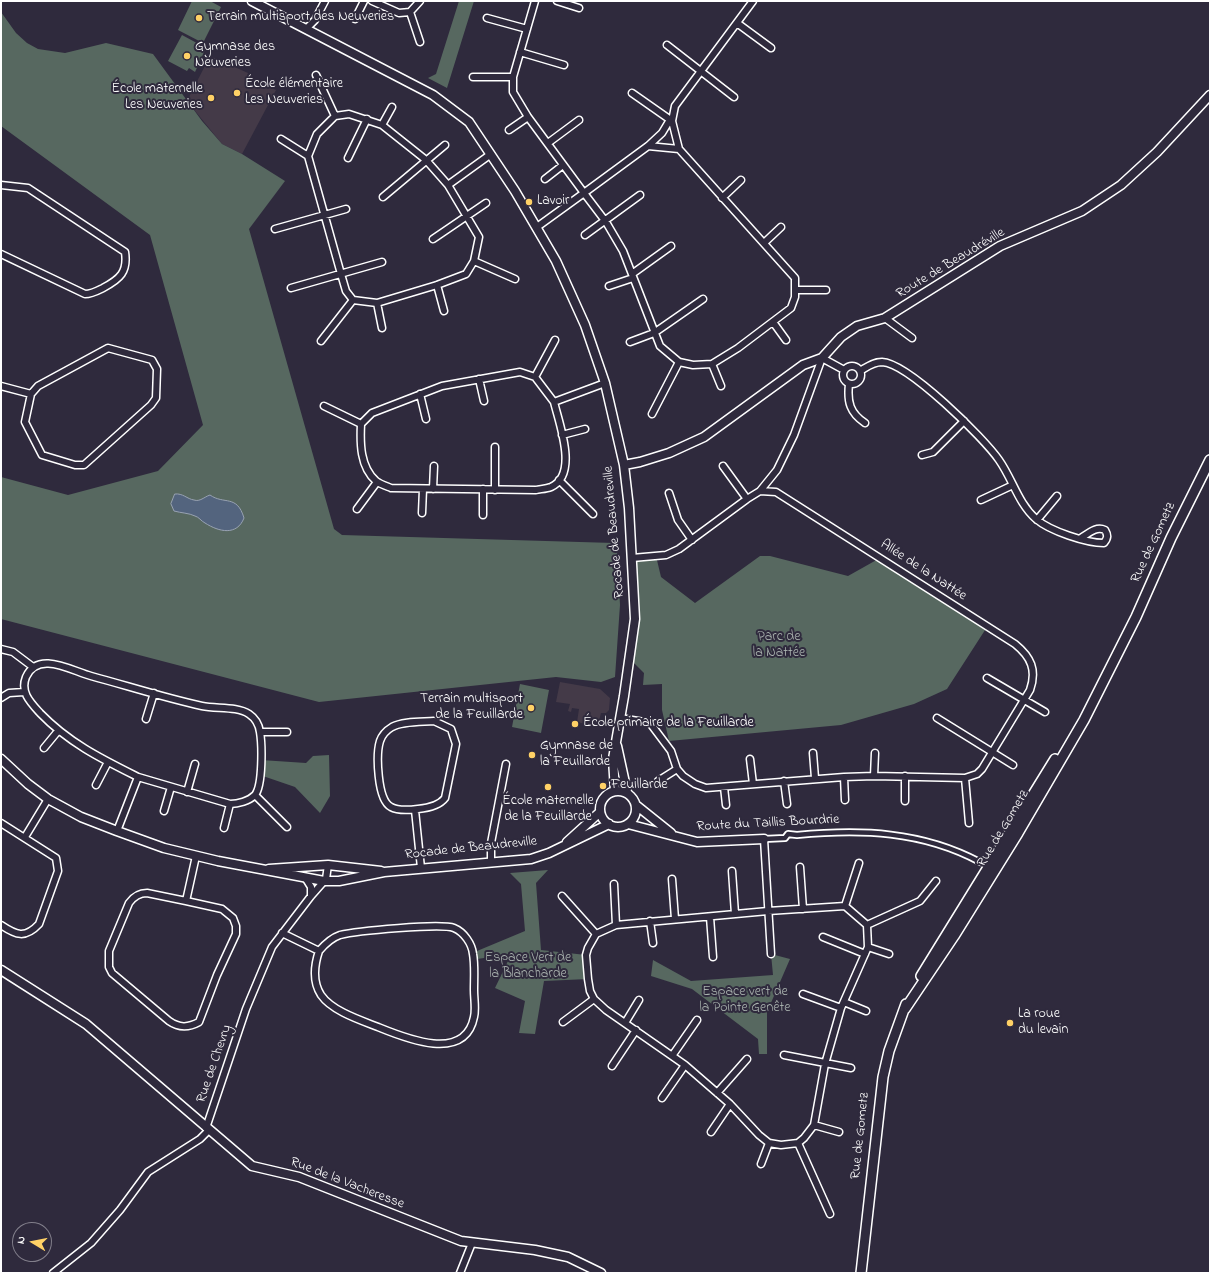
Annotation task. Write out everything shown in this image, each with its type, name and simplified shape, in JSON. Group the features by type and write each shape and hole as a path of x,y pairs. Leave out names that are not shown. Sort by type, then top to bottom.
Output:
{"main road":[{"name":"Rue de Gometz","path":"861,1272 883,1077 889,1051 904,1009 977,891 1040,797 1084,720 1091,703 1116,658 1171,538 1210,460"}],"street":[{"name":"Rocade de Beaudreville","path":"252,1 307,28 433,95 469,122 537,227 556,261 585,325 605,383 624,465 629,508 635,619 613,758 615,791"},
{"path":"307,28 315,20 325,1"},
{"path":"355,19 364,1"},
{"path":"374,1 399,13 410,12 420,1"},
{"path":"535,1 513,77 513,92 528,117 606,222 624,251 632,276 660,346 679,362 693,365 712,364 773,322 791,308 796,290 795,278 679,150 672,120 675,106 753,1"},
{"path":"557,1 579,8"},
{"path":"410,12 420,42"},
{"path":"487,18 527,29"},
{"path":"737,23 771,48"},
{"path":"667,45 734,97"},
{"path":"520,52 564,65"},
{"path":"316,75 335,116"},
{"path":"473,77 513,77"},
{"path":"632,93 672,120"},
{"name":"Route de Beaudréville","path":"822,358 841,337 852,329 885,318 1000,246 1082,211 1121,185 1157,152 1210,95"},
{"path":"382,126 392,107"},
{"path":"349,114 367,119 382,126 426,160 448,185 479,237 474,261 466,274 437,285 377,303 353,300 346,291 326,214 308,156 317,134 335,116 349,114"},
{"path":"509,130 528,117"},
{"path":"348,158 367,119"},
{"path":"548,143 579,120"},
{"path":"537,227 648,146 662,134 668,123 672,120"},
{"path":"281,139 308,156"},
{"path":"383,197 445,145"},
{"path":"648,146 679,150"},
{"path":"448,185 491,154"},
{"path":"545,179 563,165"},
{"path":"722,198 741,180"},
{"path":"1,185 28,188 125,252 127,263 118,280 92,294 85,294 1,254"},
{"path":"585,235 606,222 640,195"},
{"path":"432,239 486,203"},
{"path":"275,229 346,209"},
{"path":"764,243 781,227"},
{"path":"609,286 632,276 671,246"},
{"path":"474,261 515,279"},
{"path":"291,288 382,262"},
{"path":"437,285 444,311"},
{"path":"796,290 826,290"},
{"path":"630,342 654,333 703,299"},
{"path":"320,341 353,300"},
{"path":"377,303 382,328"},
{"path":"885,318 912,338"},
{"path":"773,322 786,340"},
{"path":"535,377 555,340"},
{"path":"108,348 152,360 157,369 156,398 151,405 84,465 75,465 42,455 25,422 31,394 38,386 108,348"},
{"path":"632,558 666,555 679,549 760,491 777,470 794,435 822,358"},
{"path":"624,465 640,462 669,453 704,437 803,365 822,358 844,370"},
{"path":"652,414 679,362"},
{"path":"860,371 872,363 883,362 894,366 920,383 964,421 985,442 1000,462 1022,504 1037,520 1069,536 1081,538"},
{"path":"712,364 721,386"},
{"path":"844,370 852,366 860,371"},
{"path":"844,370 843,378 849,384 848,399 850,406 856,416 865,423"},
{"path":"849,384 858,382 860,371"},
{"path":"520,372 535,377 554,402 566,450 565,472 552,486 536,490 391,488 377,482 367,471 360,443 361,424 372,413 442,386 520,372"},
{"path":"479,380 484,401"},
{"path":"554,402 605,383"},
{"path":"1,386 31,394"},
{"path":"420,394 426,419"},
{"path":"324,406 361,424"},
{"path":"922,455 933,452 964,421"},
{"path":"562,435 585,429"},
{"path":"495,447 495,490"},
{"path":"433,489 434,466"},
{"path":"723,466 747,499"},
{"path":"559,480 593,514"},
{"path":"357,509 377,482"},
{"path":"981,500 1013,486"},
{"path":"422,513 423,489"},
{"path":"482,515 483,489"},
{"name":"Allée de la Nattée","path":"760,491 776,492 1025,652 1031,660 1034,680 1024,700 982,769 977,774 965,778"},
{"path":"669,493 678,520 692,540"},
{"path":"1037,520 1057,496"},
{"path":"1,649 13,652 33,667"},
{"path":"39,664 58,665 86,675 203,706 245,712 256,720 260,732 261,769 255,795 245,801 230,804 187,792 138,778 75,744 58,731 32,704 24,692 25,679 33,667 39,664"},
{"path":"987,678 1045,712"},
{"path":"1,698 9,693 24,692"},
{"path":"146,719 154,693"},
{"path":"620,718 650,723 671,751 676,769 694,784 706,788 815,778 874,776 965,778 969,823"},
{"path":"937,718 1013,765"},
{"path":"434,721 451,729 456,744 448,791 441,803 415,810 391,807 383,799 380,787 380,742 382,736 393,726 434,721"},
{"path":"44,748 58,731"},
{"path":"260,732 287,732"},
{"name":"Rocade de Beaudreville","path":"616,745 627,792"},
{"path":"813,753 815,778"},
{"path":"874,776 875,753"},
{"name":"Rocade de Beaudreville","path":"1,759 28,784 48,799 81,817 117,831 164,848 196,856 306,879 324,881 339,881 384,872 421,868 531,859 560,848 609,824"},
{"path":"750,759 753,784"},
{"path":"96,785 108,762"},
{"path":"187,792 195,764"},
{"path":"491,863 491,843 506,764"},
{"path":"658,781 676,769"},
{"path":"905,776 905,801"},
{"path":"844,777 845,800"},
{"path":"117,831 138,778"},
{"path":"784,781 787,804"},
{"path":"164,811 172,787"},
{"path":"724,787 726,805"},
{"path":"615,791 627,792 631,795 636,805 635,816 628,824 619,827 609,824 605,821 600,812 600,806 605,796 615,791"},
{"path":"255,795 287,827"},
{"path":"25,837 48,799"},
{"path":"224,828 230,804"},
{"name":"Route du Taillis Bourdrie","path":"636,805 673,835"},
{"path":"415,810 421,868"},
{"name":"Rocade de Beaudreville","path":"560,848 600,812"},
{"path":"1,823 56,858 58,871 38,924 33,930 26,934 19,934 1,925"},
{"name":"Route du Taillis Bourdrie","path":"628,824 697,842 785,838 788,834 794,833 797,835 827,832 887,833 926,840 964,853 980,862"},
{"path":"764,839 771,954"},
{"path":"186,901 196,856"},
{"path":"845,906 859,863"},
{"name":"Rocade de Beaudreville","path":"264,869 328,865 384,872"},
{"path":"324,881 326,879 328,865"},
{"path":"800,867 803,909"},
{"path":"732,871 735,914"},
{"path":"306,879 310,888 310,896"},
{"path":"672,879 675,919"},
{"name":"Rue de Chevry","path":"207,1129 246,1008 272,947 310,896 324,881"},
{"path":"867,925 920,901 936,881"},
{"path":"614,884 616,925"},
{"path":"141,893 148,893 186,901 222,909 233,918 236,926 236,934 217,975 203,1015 198,1022 184,1027 176,1025 169,1020 112,972 108,959 112,944 129,903 134,897 141,893"},
{"path":"562,896 596,934"},
{"path":"845,906 867,925 868,947 841,1008 825,1064 814,1125 798,1143 781,1146 770,1143 758,1135 730,1104 684,1065 594,999 590,991 586,955 596,934 616,925 803,909 845,906"},
{"path":"710,917 713,956"},
{"path":"650,921 652,943"},
{"path":"436,926 456,929 464,934 473,953 475,1010 471,1026 466,1034 458,1040 450,1043 433,1044 399,1035 343,1012 328,1003 317,988 314,969 319,951 331,939 350,934 436,926"},
{"path":"282,933 319,951"},
{"path":"823,937 864,954"},
{"path":"868,947 889,954"},
{"name":"Rue de la Vacheresse","path":"1,970 86,1024 252,1166 299,1177 440,1234 461,1241 535,1250 568,1257 601,1273"},
{"path":"803,994 841,1008"},
{"path":"563,1022 594,999"},
{"path":"625,1023 639,1000"},
{"path":"844,1002 866,1011"},
{"path":"672,1056 697,1020"},
{"path":"612,1066 636,1030"},
{"path":"784,1055 851,1068"},
{"path":"717,1093 747,1059"},
{"path":"662,1098 684,1065"},
{"path":"711,1132 730,1104"},
{"path":"814,1125 839,1132"},
{"path":"53,1273 91,1243 120,1210 148,1172 200,1139 207,1129"},
{"path":"761,1164 770,1143"},
{"path":"798,1143 830,1214"},
{"path":"460,1273 472,1243"}],"shaded area":[{"path":"210,56 248,73 247,77 276,90 242,154 222,144 187,101"},
{"path":"560,682 600,689 610,698 609,710 606,713 601,713 599,721 586,719 585,724 577,722 579,709 572,708 571,712 568,711 570,704 556,702"}],"green space":[{"name":"Terrain multisport des Neuveries","path":"192,1 210,1 221,7 203,43 178,30"},
{"path":"459,1 474,1 447,88 428,78 436,74"},
{"path":"1,12 16,33 27,43 38,49 65,53 106,43 153,54 202,121 222,144 242,154 285,181 249,229 334,529 342,535 614,543 617,546 620,605 615,677 601,682 556,677 319,702 1,619 1,477 68,495 158,471 203,425 150,235 1,126"},
{"name":"Gymnase des Neuveries","path":"182,35 206,48 195,72 189,68 187,71 168,61"},
{"name":"Parc de la Nattée","path":"656,556 661,577 695,603 760,556 770,556 848,576 880,558 987,627 947,689 914,704 841,725 669,741 662,710 662,684 643,685 644,673 629,658 632,558"},
{"name":"Terrain multisport de la Feuillarde","path":"520,684 549,690 541,733 512,727"},
{"path":"329,755 330,796 320,813 295,787 260,775 261,760 306,763 313,756"},
{"name":"Espace Vert de la Blancharde","path":"548,870 536,883 541,950 586,955 588,979 544,981 535,1034 519,1033 525,1001 495,988 508,961 498,956 477,959 477,951 525,931 521,884 510,873"},
{"name":"Espace vert de la Pointe Genête","path":"771,954 790,959 767,1012 767,1054 759,1054 758,1039 692,989 651,976 653,960 691,981 773,975"}],"water":[{"path":"175,494 180,494 196,500 200,500 210,495 215,498 230,501 238,506 244,518 237,528 232,530 227,531 216,529 190,514 174,511 171,504"}],"place":[{"name":"Terrain multisport des Neuveries","path":"199,18"},
{"name":"Gymnase des Neuveries","path":"187,56"},
{"name":"École élémentaire Les Neuveries","path":"237,93"},
{"name":"École maternelle Les Neuveries","path":"211,98"},
{"name":"Lavoir","path":"529,202"},
{"name":"Terrain multisport de la Feuillarde","path":"531,708"},
{"name":"École primaire de la Feuillarde","path":"575,724"},
{"name":"Gymnase de la Feuillarde","path":"532,755"},
{"name":"Feuillarde","path":"603,786"},
{"name":"École maternelle de la Feuillarde","path":"548,787"},
{"name":"La roue du levain","path":"1010,1023"}]}
